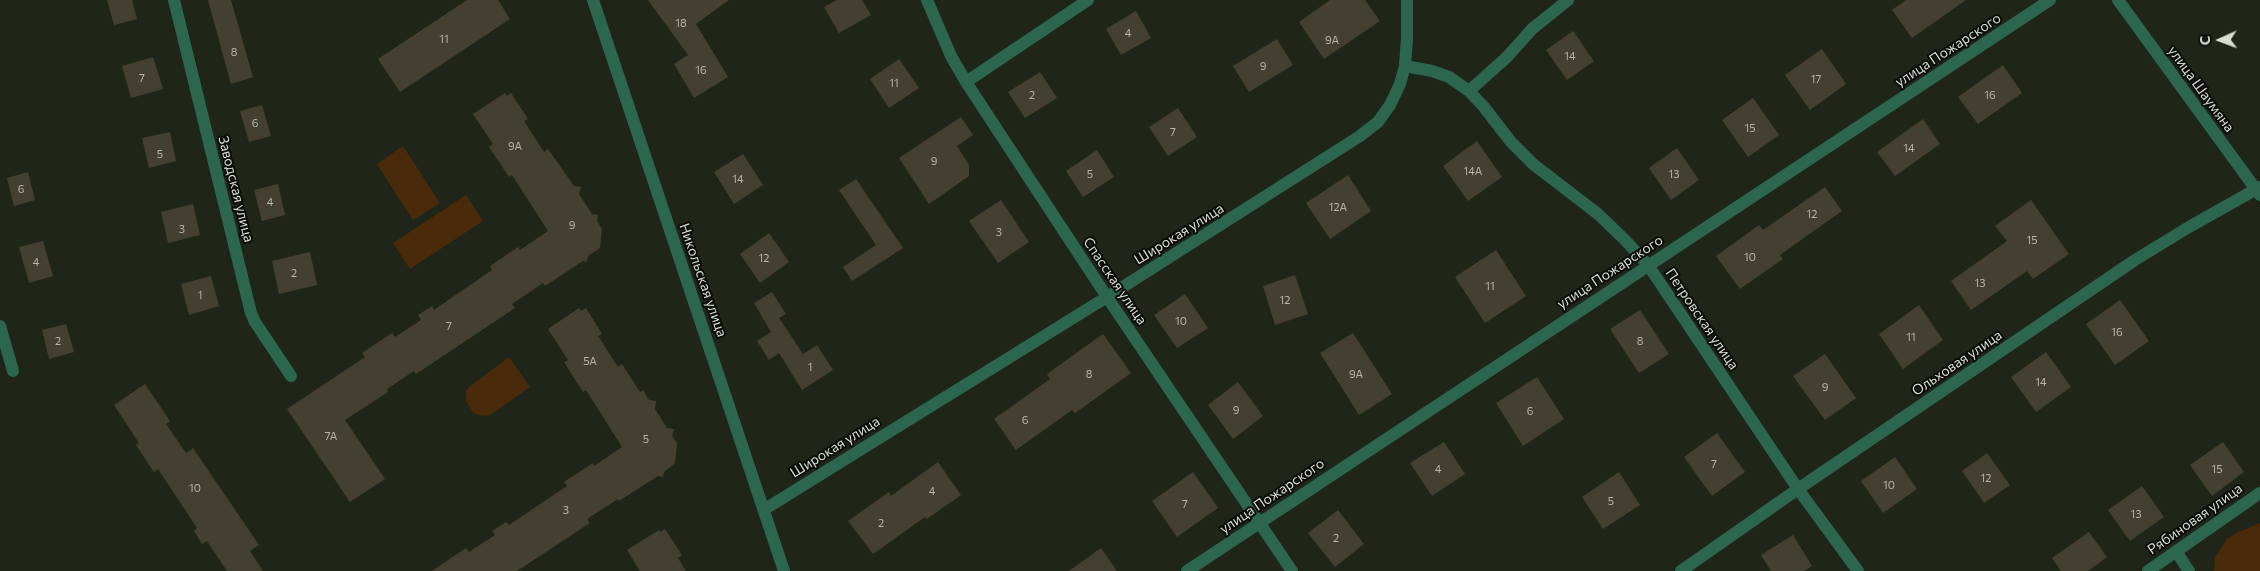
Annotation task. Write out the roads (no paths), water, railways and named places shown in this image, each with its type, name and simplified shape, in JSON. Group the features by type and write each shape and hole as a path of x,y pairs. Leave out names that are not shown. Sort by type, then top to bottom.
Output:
{"street":[{"name":"Заводская улица","path":"174,0 251,313 291,376"},
{"name":"Никольская улица","path":"593,0 765,508 784,571"},
{"name":"Спасская улица","path":"928,0 951,56 966,82 1107,297 1292,571"},
{"path":"966,82 1088,0"},
{"path":"1406,0 1404,66 1432,70 1449,77 1469,91 1507,57 1532,29 1568,0"},
{"name":"улица Пожарского","path":"1187,571 2050,0"},
{"name":"улица Шаумяна","path":"2118,0 2259,191"},
{"name":"Широкая улица","path":"765,508 1107,297 1360,136 1378,122 1390,105 1400,84 1404,66"},
{"name":"Петровская улица","path":"1469,91 1511,142 1533,164 1598,214 1648,266 1798,489 1858,571"},
{"name":"Ольховая улица","path":"1681,571 2134,260 2189,226 2259,191"},
{"path":"0,326 13,371"},
{"name":"Рябиновая улица","path":"2148,571 2260,493"},
{"path":"2176,551 2189,571"}]}
